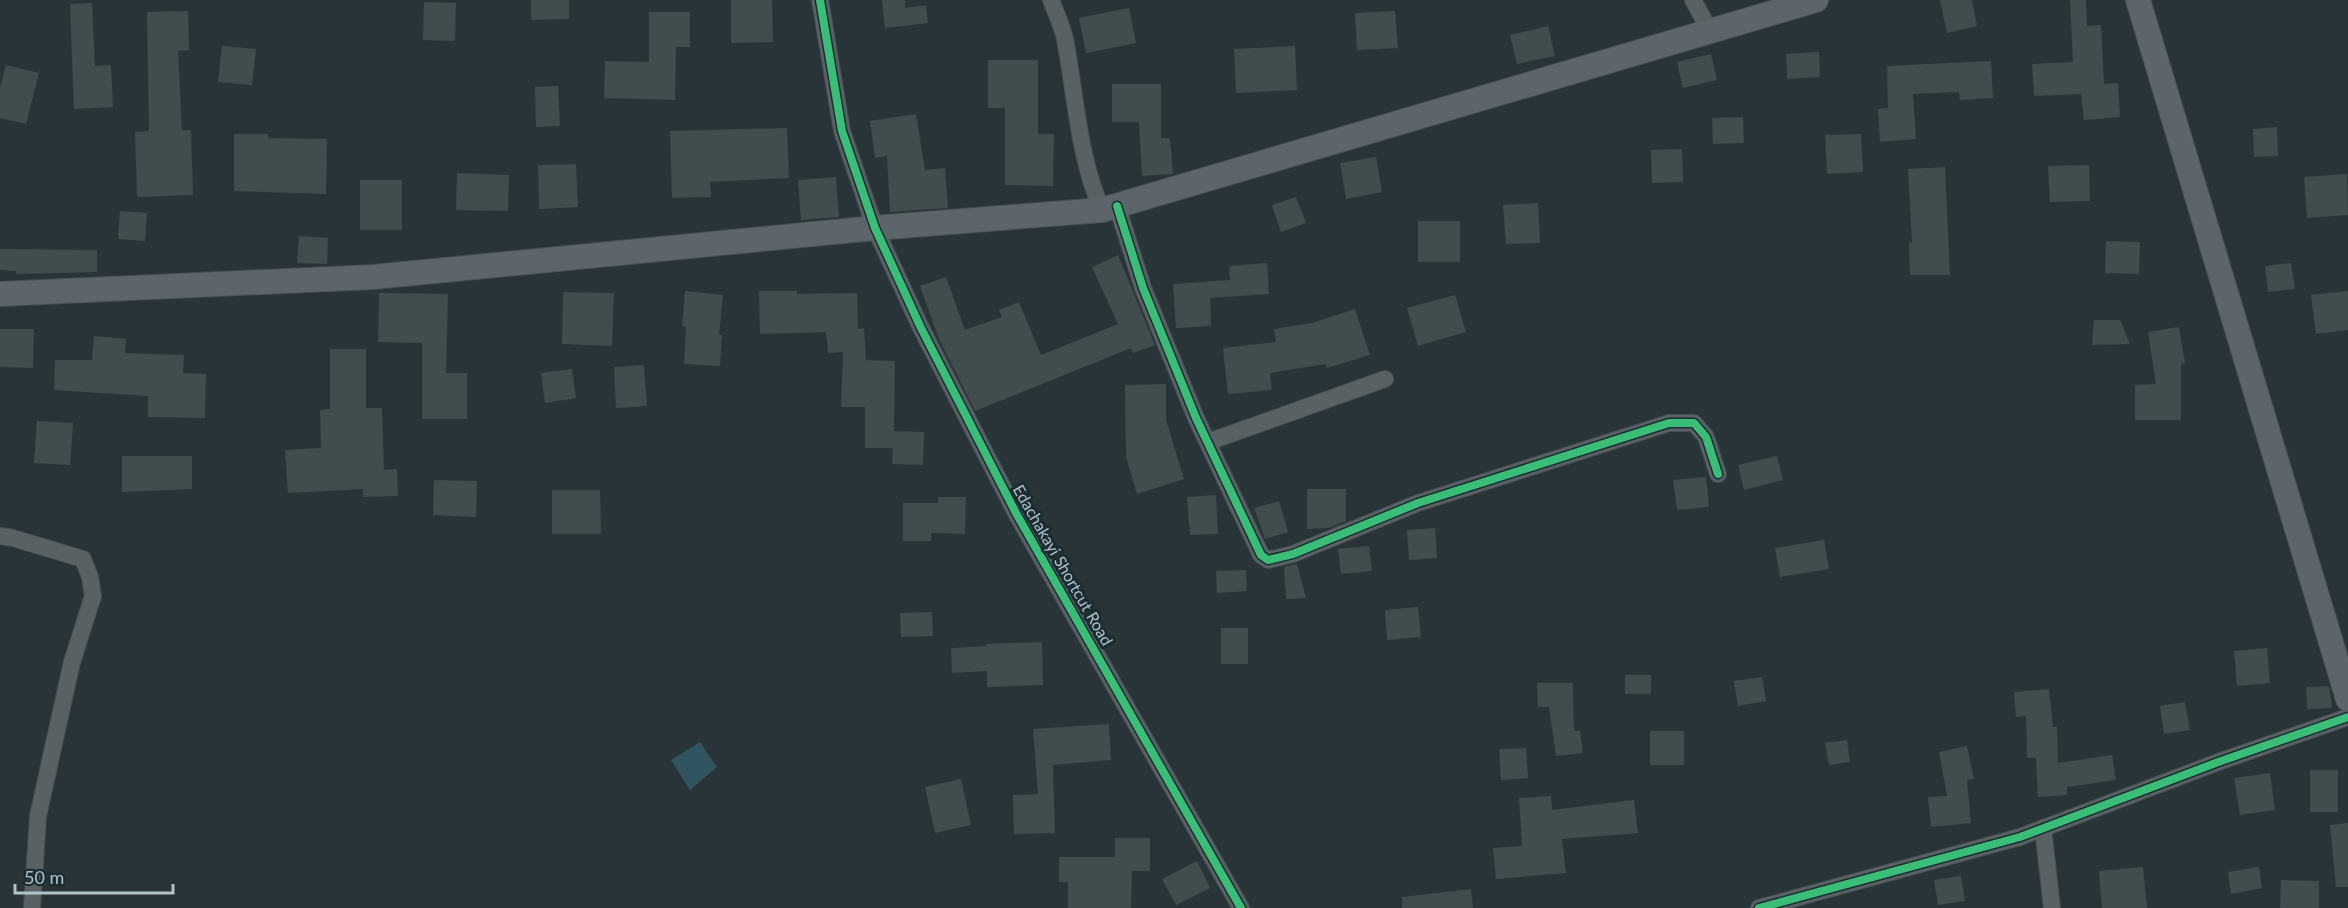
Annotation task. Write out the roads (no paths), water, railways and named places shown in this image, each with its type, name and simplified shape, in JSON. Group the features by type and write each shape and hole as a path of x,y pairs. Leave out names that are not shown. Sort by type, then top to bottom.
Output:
{"main road":[{"path":"0,294 373,277 875,228 1110,208 1816,0"},
{"path":"2138,0 2348,699"}],"street":[{"name":"Edachakayi Shortcut Road","path":"820,0 842,131 875,228 921,328 1017,515 1241,908"},
{"path":"1051,0 1064,37 1091,184 1110,208 1208,442 1261,555 1269,560 1293,554 1418,503 1669,423 1694,423 1706,437 1718,474"},
{"path":"1693,0 1710,31"},
{"path":"1208,442 1385,379"},
{"path":"0,536 83,559 90,577 93,596 72,662 38,816 32,908"},
{"path":"1759,908 2020,837 2221,761 2348,717"},
{"path":"2043,828 2052,908"}],"water":[{"path":"700,742 717,767 690,790 671,760"}]}
